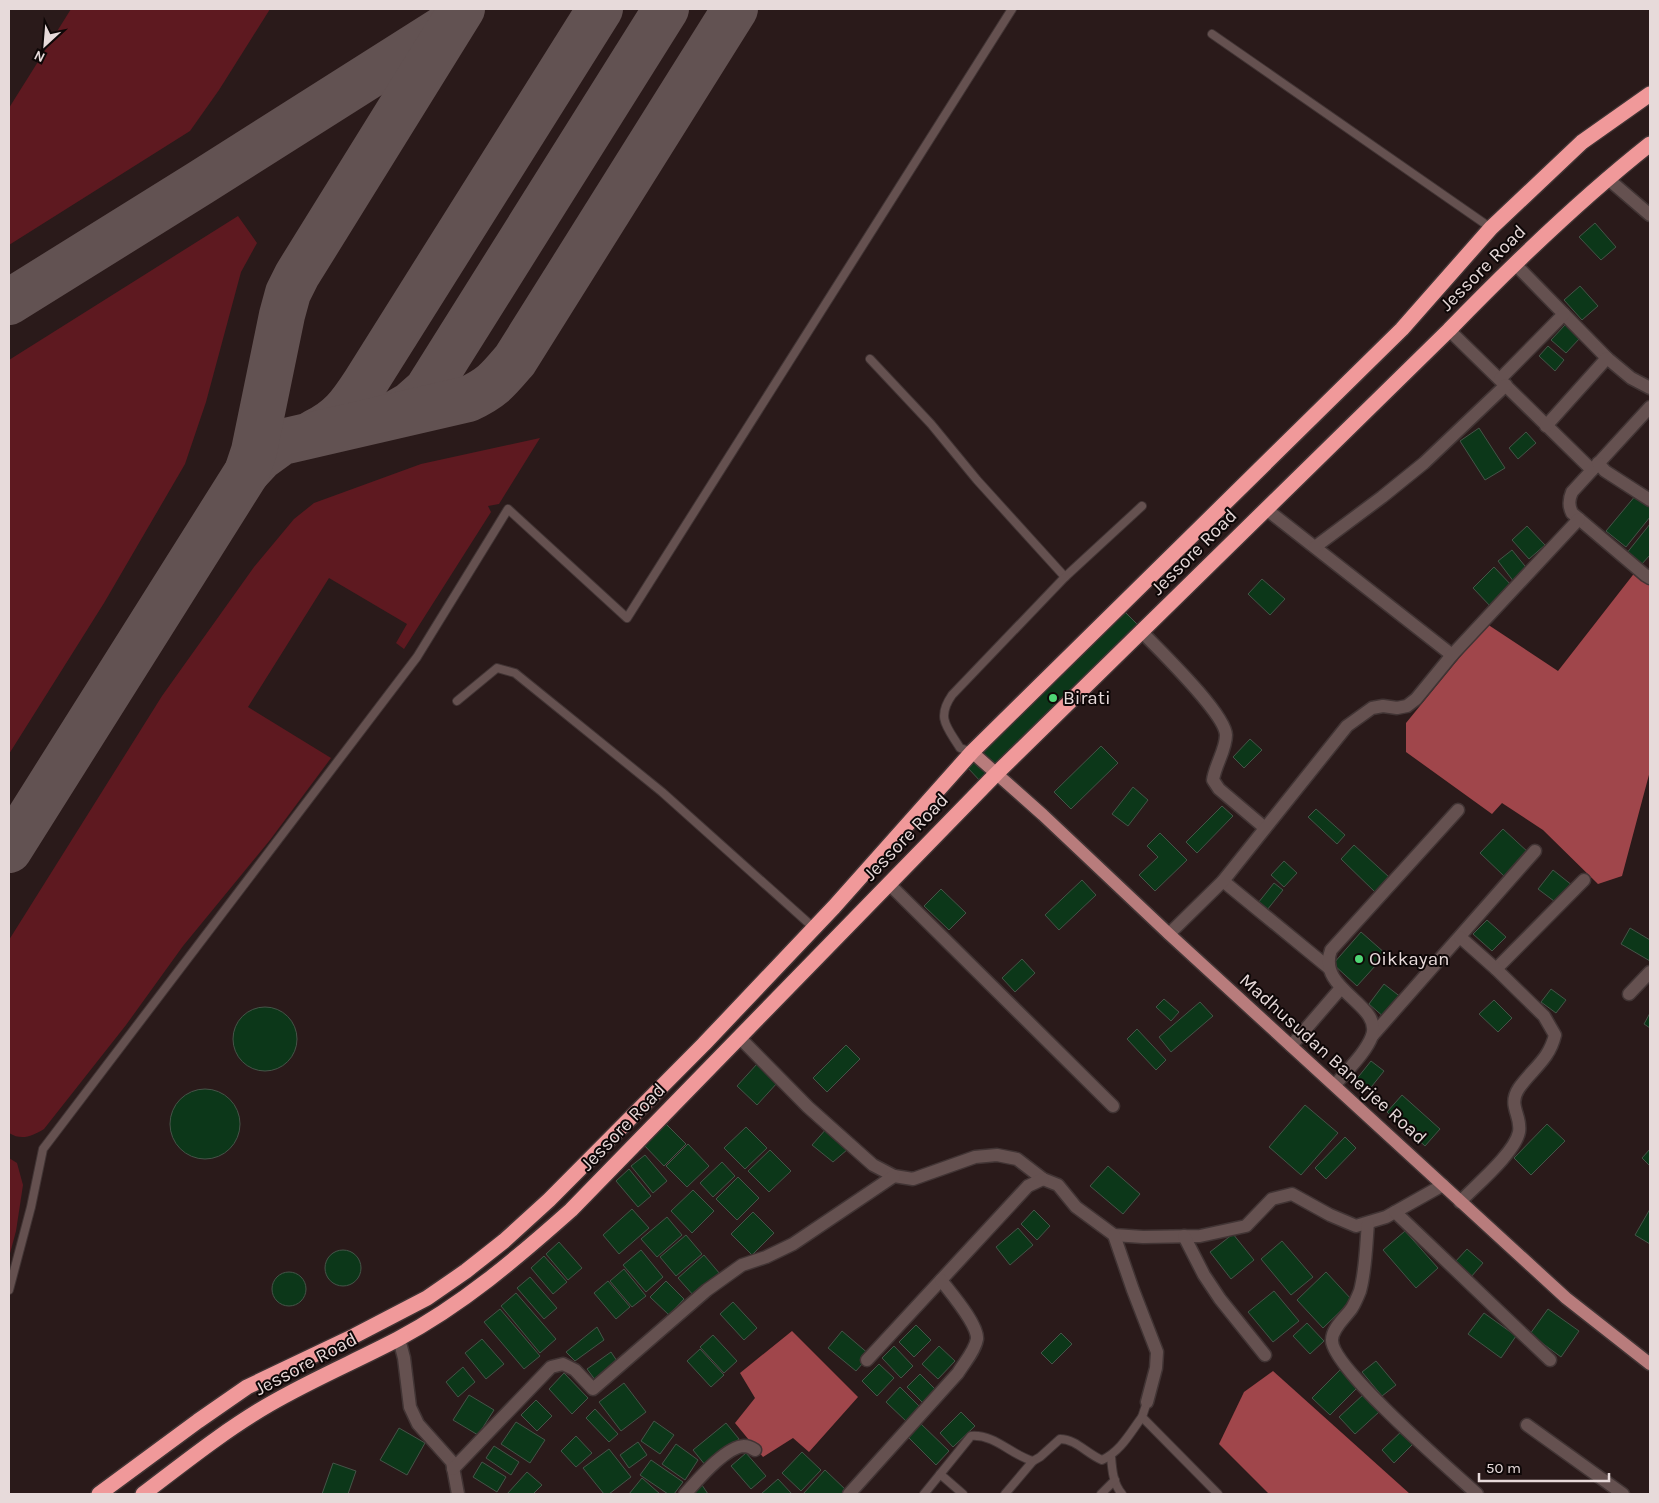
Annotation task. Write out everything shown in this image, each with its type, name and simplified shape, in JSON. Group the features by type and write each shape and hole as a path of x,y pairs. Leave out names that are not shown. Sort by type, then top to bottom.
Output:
{"highway":[{"path":"99,1494 198,1420 247,1387 354,1336 427,1298 466,1271 504,1241 554,1194 697,1051 814,928 972,752 1402,328 1491,228 1582,142 1650,94"},
{"name":"Jessore Road","path":"143,1494 233,1427 269,1404 399,1339 479,1288 522,1254 571,1210 997,773 1449,330 1514,263 1607,178 1650,144"}],"main road":[{"name":"Madhusudan Banerjee Road","path":"972,752 1566,1298 1650,1364"}],"street":[{"path":"1607,178 1650,215"},
{"path":"1514,263 1607,358 1631,378 1650,388"},
{"path":"1315,547 1424,463 1503,382 1564,314"},
{"path":"1449,330 1546,426 1595,467 1606,471 1650,500"},
{"path":"1546,426 1607,358"},
{"path":"1650,407 1572,492 1569,498 1569,507 1579,519 1650,578"},
{"path":"1266,509 1452,655"},
{"path":"1169,934 1223,881 1347,726 1372,708 1407,706 1416,699 1452,655 1579,519"},
{"path":"1142,632 1211,706 1222,723 1226,735 1213,780 1219,789 1265,828"},
{"path":"1328,968 1328,959 1337,942 1458,810"},
{"path":"1372,1036 1535,851"},
{"path":"1496,969 1584,880"},
{"path":"1223,881 1328,968 1341,988 1372,1019 1374,1028 1367,1047 1334,1085"},
{"path":"888,883 1113,1106"},
{"path":"1460,937 1544,1016 1555,1035 1552,1048 1519,1089 1513,1100 1519,1132 1513,1145 1504,1158 1460,1202"},
{"path":"1629,994 1650,972"},
{"path":"1291,1046 1341,988"},
{"path":"739,1037 808,1107 873,1165 894,1176 913,1179 975,1156 997,1155 1017,1159 1044,1179 1058,1185 1076,1207 1114,1235 1143,1237 1200,1236 1246,1226 1272,1199 1292,1194 1330,1215 1356,1226 1386,1217 1443,1185"},
{"path":"453,1469 551,1367 563,1364 575,1370 593,1388 707,1290 742,1264 766,1257 793,1244 894,1176"},
{"path":"867,1360 1028,1186 1044,1179"},
{"path":"1395,1212 1550,1360"},
{"path":"1368,1223 1360,1291 1353,1307 1334,1334 1332,1340 1334,1351 1364,1389 1477,1494"},
{"path":"1114,1235 1132,1290 1157,1352 1156,1368 1147,1402"},
{"path":"1184,1236 1204,1275 1265,1356"},
{"path":"849,1494 958,1373 972,1352 977,1338 972,1323 941,1280"},
{"path":"399,1339 404,1358 410,1407 418,1424 452,1462 458,1494"},
{"path":"1527,1425 1623,1494"},
{"path":"685,1494 711,1467 735,1449 743,1446 755,1450"}],"lane":[{"path":"9,1290 31,1207 43,1149 417,657 508,509 627,618 1012,9"},
{"path":"1212,34 1491,228"},
{"path":"870,359 931,424 976,480 1065,577"},
{"path":"972,752 960,748 950,732 944,716 946,704 952,695 1065,577 1142,506"},
{"path":"457,701 497,668 515,673 662,792 814,928"},
{"path":"1005,1494 1033,1461 1060,1438 1068,1439 1102,1460 1111,1456 1142,1417 1147,1402"},
{"path":"1142,1417 1218,1494"},
{"path":"924,1494 971,1436 981,1435 991,1439 1033,1461"},
{"path":"1111,1456 1112,1470 1118,1490 1122,1494"},
{"path":"940,1474 963,1494"},
{"path":"1101,1494 1115,1480"}],"shaded area":[{"path":"71,9 270,9 219,90 190,131 9,245 9,108"},
{"path":"238,216 257,243 241,272 206,402 185,464 104,603 9,754 9,360"},
{"path":"540,438 499,504 488,506 491,512 404,649 396,643 407,624 329,578 248,707 331,758 270,840 183,946 126,1025 44,1129 27,1137 18,1137 9,1133 9,940 162,696 254,567 294,519 314,503 421,464"},
{"path":"1636,571 1650,583 1650,771 1622,876 1598,884 1543,830 1502,803 1492,814 1406,752 1406,723 1487,624 1558,671"},
{"path":"9,1158 17,1163 23,1185 16,1231 9,1257"},
{"path":"792,1331 858,1397 809,1452 793,1438 763,1457 735,1423 755,1398 740,1373"},
{"path":"1273,1371 1410,1494 1269,1494 1219,1444 1244,1392"}],"building":[{"path":"1595,223 1616,247 1601,260 1579,237"},
{"path":"1580,286 1598,306 1582,320 1564,300"},
{"path":"1565,325 1580,338 1566,353 1551,340"},
{"path":"1548,346 1564,360 1555,371 1539,356"},
{"path":"1479,428 1505,468 1485,480 1460,441"},
{"path":"1526,432 1536,443 1518,459 1509,448"},
{"path":"1636,495 1650,506 1650,517 1626,547 1606,531"},
{"path":"1650,524 1650,555 1641,565 1626,554"},
{"path":"1527,526 1545,545 1529,559 1512,540"},
{"path":"1512,550 1529,571 1514,582 1498,561"},
{"path":"1494,567 1513,587 1492,608 1473,588"},
{"path":"1262,579 1285,599 1270,615 1248,594"},
{"name":"Birati","path":"1123,610 1141,628 982,783 967,767"},
{"path":"1250,739 1262,750 1244,768 1233,757"},
{"path":"1101,746 1118,763 1071,809 1054,792"},
{"path":"1133,787 1148,800 1128,826 1112,814"},
{"path":"1222,806 1233,816 1197,853 1186,842"},
{"path":"1316,809 1345,835 1337,844 1308,817"},
{"path":"1503,829 1529,853 1505,877 1480,853"},
{"path":"1160,833 1187,860 1155,891 1139,875 1158,857 1147,846"},
{"path":"1354,845 1389,877 1375,892 1341,859"},
{"path":"1284,861 1297,873 1284,887 1271,875"},
{"path":"1553,870 1573,886 1558,904 1538,889"},
{"path":"1082,880 1096,895 1059,930 1045,915"},
{"path":"1274,883 1283,890 1267,910 1258,903"},
{"path":"941,889 966,913 949,930 924,906"},
{"path":"1487,920 1506,937 1492,951 1473,934"},
{"path":"1630,928 1650,940 1650,961 1621,944"},
{"name":"Oikkayan","path":"1361,932 1386,954 1357,986 1333,964"},
{"path":"1022,959 1035,973 1015,992 1002,978"},
{"path":"1384,984 1402,998 1385,1018 1369,1004"},
{"path":"1551,989 1566,1000 1556,1013 1541,1002"},
{"path":"1164,999 1179,1012 1171,1021 1156,1007"},
{"path":"1494,1000 1512,1018 1498,1032 1479,1014"},
{"path":"1200,1002 1213,1016 1171,1052 1159,1037"},
{"path":"265,1007 277,1010 288,1016 294,1027 297,1039 294,1051 288,1062 277,1068 265,1071 253,1068 242,1062 236,1051 233,1039 236,1027 242,1016 253,1010"},
{"path":"1650,1013 1650,1028 1644,1024"},
{"path":"1137,1029 1166,1060 1156,1070 1127,1039"},
{"path":"846,1045 860,1059 827,1092 813,1078"},
{"path":"1371,1061 1384,1071 1368,1091 1355,1081"},
{"path":"757,1064 778,1082 757,1105 737,1086"},
{"path":"205,1089 218,1092 230,1099 237,1111 240,1124 237,1137 230,1149 218,1156 205,1159 192,1156 180,1149 173,1137 170,1124 173,1111 180,1099 192,1092"},
{"path":"1402,1095 1440,1129 1425,1146 1387,1112"},
{"path":"1305,1105 1338,1133 1301,1175 1269,1147"},
{"path":"665,1123 686,1144 664,1166 643,1144"},
{"path":"1547,1124 1565,1141 1531,1175 1514,1158"},
{"path":"746,1127 767,1148 745,1169 724,1148"},
{"path":"827,1128 848,1149 833,1162 812,1145"},
{"path":"1345,1137 1356,1148 1326,1179 1315,1168"},
{"path":"688,1144 709,1166 687,1187 666,1166"},
{"path":"1650,1149 1650,1166 1642,1158"},
{"path":"770,1150 791,1171 769,1192 748,1171"},
{"path":"645,1155 667,1181 653,1193 631,1166"},
{"path":"722,1162 735,1176 713,1197 700,1183"},
{"path":"1108,1166 1140,1194 1123,1214 1090,1186"},
{"path":"629,1169 651,1196 638,1207 616,1181"},
{"path":"738,1177 759,1198 737,1220 716,1199"},
{"path":"693,1190 714,1211 692,1233 671,1211"},
{"path":"632,1209 649,1228 619,1254 603,1235"},
{"path":"1650,1209 1650,1244 1635,1235"},
{"path":"1034,1210 1050,1226 1037,1240 1021,1224"},
{"path":"753,1212 774,1233 752,1255 731,1234"},
{"path":"667,1217 682,1235 657,1257 641,1239"},
{"path":"1018,1228 1033,1245 1010,1265 996,1247"},
{"path":"1405,1231 1438,1268 1416,1288 1383,1250"},
{"path":"1233,1234 1254,1260 1231,1279 1210,1252"},
{"path":"686,1235 702,1254 676,1276 660,1257"},
{"path":"1282,1241 1313,1277 1291,1295 1261,1259"},
{"path":"559,1242 582,1268 568,1280 546,1254"},
{"path":"1467,1249 1483,1263 1471,1277 1454,1263"},
{"path":"343,1250 350,1251 356,1255 360,1261 360,1275 356,1281 350,1285 343,1286 336,1285 330,1281 326,1275 325,1268 326,1261 330,1255 336,1251"},
{"path":"641,1250 663,1277 646,1292 623,1265"},
{"path":"704,1255 720,1274 694,1296 678,1278"},
{"path":"544,1256 567,1282 553,1294 531,1268"},
{"path":"624,1269 646,1296 632,1307 610,1281"},
{"path":"289,1272 301,1277 306,1289 301,1301 289,1306 277,1301 272,1289 277,1277"},
{"path":"1326,1272 1352,1300 1323,1328 1297,1300"},
{"path":"530,1277 557,1308 544,1319 517,1288"},
{"path":"608,1281 630,1307 616,1319 594,1293"},
{"path":"666,1281 684,1299 669,1315 650,1297"},
{"path":"1274,1291 1299,1321 1273,1342 1248,1312"},
{"path":"516,1293 556,1339 540,1353 501,1306"},
{"path":"733,1302 757,1328 744,1340 720,1314"},
{"path":"500,1309 540,1356 524,1369 484,1322"},
{"path":"1548,1309 1579,1331 1561,1357 1530,1334"},
{"path":"1484,1313 1516,1336 1501,1358 1468,1334"},
{"path":"1307,1323 1324,1341 1310,1354 1293,1336"},
{"path":"916,1325 931,1340 914,1357 899,1342"},
{"path":"597,1327 604,1340 575,1361 566,1352"},
{"path":"842,1331 870,1355 856,1371 828,1348"},
{"path":"1061,1333 1072,1344 1052,1364 1041,1353"},
{"path":"713,1335 737,1361 724,1373 700,1347"},
{"path":"482,1339 504,1364 486,1379 465,1353"},
{"path":"894,1346 913,1366 901,1378 882,1358"},
{"path":"939,1346 955,1361 938,1379 922,1364"},
{"path":"700,1349 724,1375 711,1387 687,1361"},
{"path":"611,1352 619,1364 596,1381 587,1369"},
{"path":"1376,1361 1396,1385 1382,1396 1362,1372"},
{"path":"879,1364 894,1378 877,1396 862,1381"},
{"path":"463,1367 475,1382 458,1397 446,1382"},
{"path":"1340,1370 1358,1387 1330,1415 1312,1398"},
{"path":"564,1373 588,1398 572,1414 549,1389"},
{"path":"920,1374 936,1390 923,1403 907,1387"},
{"path":"624,1383 646,1412 621,1431 599,1402"},
{"path":"900,1387 921,1408 907,1422 886,1402"},
{"path":"1364,1394 1379,1412 1355,1434 1339,1417"},
{"path":"469,1395 494,1410 478,1435 453,1420"},
{"path":"536,1400 552,1416 537,1431 521,1415"},
{"path":"595,1409 618,1434 609,1442 586,1418"},
{"path":"961,1412 975,1426 953,1447 940,1433"},
{"path":"654,1421 674,1435 660,1454 641,1441"},
{"path":"516,1422 545,1440 530,1463 501,1444"},
{"path":"726,1423 739,1439 706,1466 693,1450"},
{"path":"920,1423 949,1451 936,1465 907,1436"},
{"path":"399,1428 425,1443 407,1475 380,1460"},
{"path":"1405,1428 1417,1440 1394,1463 1382,1450"},
{"path":"576,1436 592,1453 576,1467 561,1451"},
{"path":"638,1442 647,1455 629,1468 620,1455"},
{"path":"676,1444 698,1460 685,1480 662,1464"},
{"path":"494,1446 519,1462 511,1475 486,1458"},
{"path":"609,1449 631,1477 609,1494 604,1494 583,1468"},
{"path":"802,1452 821,1470 801,1491 782,1473"},
{"path":"746,1453 766,1476 751,1489 731,1466"},
{"path":"651,1460 683,1482 674,1494 668,1494 640,1475"},
{"path":"482,1462 506,1477 497,1492 473,1477"},
{"path":"333,1463 356,1471 348,1494 322,1494"},
{"path":"825,1470 847,1491 844,1494 803,1494"},
{"path":"527,1472 542,1485 533,1494 507,1494"},
{"path":"642,1478 660,1494 629,1494"},
{"path":"778,1479 792,1494 761,1494"},
{"path":"702,1485 708,1494 688,1494"}],"taxiway":[{"path":"9,850 247,472 254,451 288,293 297,275 462,9"},
{"path":"315,432 338,417 360,391 600,9"},
{"path":"391,416 410,405 427,390 666,9"},
{"path":"247,472 260,458 282,442 468,399 494,383 515,360 735,9"},
{"path":"9,302 443,29"}],"place":[{"name":"Birati","path":"1053,698"},
{"name":"Oikkayan","path":"1359,959"}]}
